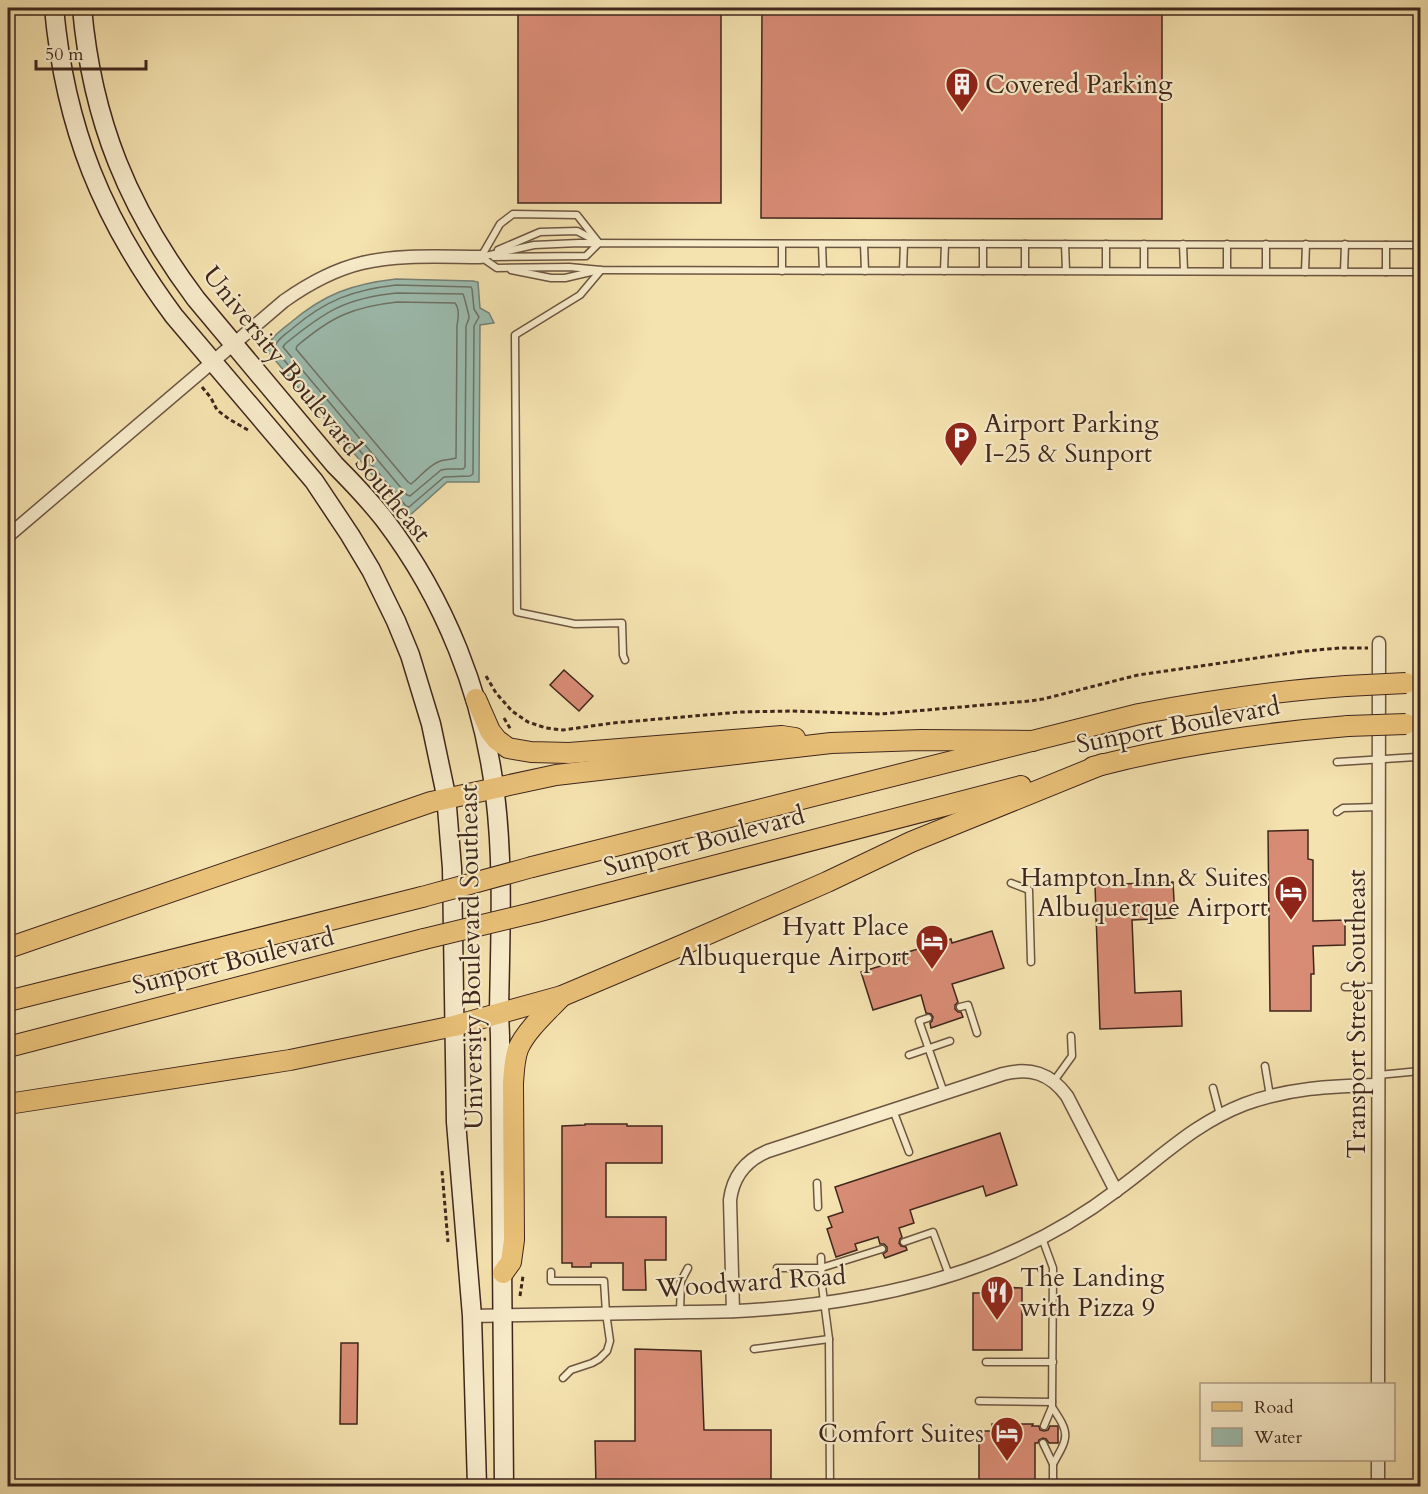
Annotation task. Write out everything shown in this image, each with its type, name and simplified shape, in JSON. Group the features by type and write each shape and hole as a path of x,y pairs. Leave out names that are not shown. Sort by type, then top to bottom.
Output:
{"main road":[{"name":"University Boulevard Southeast","path":"54,8 62,69 77,132 100,193 133,257 174,316 314,482 351,535 396,621 421,689 440,759 450,831 456,1122 472,1316 477,1486"},
{"name":"University Boulevard Southeast","path":"82,8 84,34 103,124 125,182 156,243 196,299 335,465 360,490 403,545 438,605 457,647 476,699 491,764 500,862 499,1013 504,1486"},
{"name":"Sunport Boulevard","path":"8,1001 1139,714 1276,692 1413,683"},
{"path":"476,699 490,731 497,740 507,748 531,752 569,753 782,736 831,742"},
{"name":"Sunport Boulevard","path":"8,1047 1103,764 1217,741 1294,731 1348,726 1413,724"},
{"path":"8,948 420,806 446,798 555,775 831,742 1034,741"},
{"path":"8,1104 290,1060 454,1026 562,996 827,882 911,842 1103,764"},
{"path":"503,1273 510,1262 514,1240 513,1083 515,1059 526,1036 562,996"}],"street":[{"path":"8,536 293,294 341,269 362,263 393,258 481,257"},
{"name":"Transport Street Southeast","path":"1378,1383 1379,645"},
{"path":"733,1311 730,1200 734,1182 744,1166 751,1160 768,1150 1013,1071 1045,1076 1067,1096 1116,1191"},
{"name":"Woodward Road","path":"472,1316 733,1311 779,1308 825,1303 908,1287 990,1261 1042,1238 1116,1191 1178,1141 1220,1115 1270,1096 1316,1087 1378,1080"},
{"path":"1378,1461 1378,1486"}],"lane":[{"path":"481,257 500,224 513,214 577,215 600,243"},
{"path":"481,257 540,232 577,231 600,243"},
{"path":"481,257 586,256 600,243"},
{"path":"481,257 534,245 600,243 1420,245"},
{"path":"782,244 782,270"},
{"path":"822,244 823,270"},
{"path":"864,244 865,271"},
{"path":"903,271 904,244"},
{"path":"944,271 945,244"},
{"path":"983,244 983,271"},
{"path":"1025,244 1025,271"},
{"path":"1065,244 1066,271"},
{"path":"1106,244 1106,271"},
{"path":"1144,244 1144,271"},
{"path":"1183,244 1184,271"},
{"path":"1227,244 1227,272"},
{"path":"1266,244 1266,272"},
{"path":"1305,272 1306,244"},
{"path":"1344,272 1345,244"},
{"path":"1386,245 1386,272"},
{"path":"481,257 497,268 551,278 565,278 601,270"},
{"path":"497,268 1420,272"},
{"path":"601,270 580,295 515,335 517,612 575,624 622,623 622,655 625,660"},
{"path":"1337,762 1416,757"},
{"path":"1337,812 1343,808 1379,807"},
{"path":"1011,883 1029,890 1031,962"},
{"path":"1345,987 1379,987"},
{"path":"960,1007 968,1005 977,1033"},
{"path":"928,1018 919,1021 944,1093"},
{"path":"1054,1082 1072,1056 1071,1035"},
{"path":"909,1055 951,1041"},
{"path":"1265,1066 1270,1096"},
{"path":"1378,1080 1420,1071"},
{"path":"1213,1088 1220,1115"},
{"path":"893,1110 909,1152"},
{"path":"817,1183 818,1207"},
{"path":"904,1242 933,1232 949,1275"},
{"path":"1042,1238 1053,1268 1052,1405 1044,1426"},
{"path":"777,1268 821,1268 882,1249"},
{"path":"820,1257 829,1339 830,1486"},
{"path":"680,1312 681,1281 688,1268"},
{"path":"551,1272 551,1281 604,1281 609,1341 607,1351 599,1359 571,1370 562,1378"},
{"path":"754,1349 829,1339"},
{"path":"986,1362 1053,1362"},
{"path":"979,1401 1052,1405"},
{"path":"1052,1405 1065,1426 1064,1444 1053,1464"},
{"path":"1043,1443 1053,1464 1053,1486"}],"path":[{"path":"211,398 217,410 253,434"},
{"path":"484,671 496,693 512,711 528,722 546,728 563,730 613,723 740,712 880,714 1030,701 1138,675 1305,651 1379,645"},
{"path":"463,1044 492,1038"},
{"path":"442,1161 448,1246"}],"water":[{"path":"396,279 478,282 480,308 489,313 494,323 480,325 479,482 447,482 408,517 269,353 267,346 283,328 327,298 352,287"}],"building":[{"path":"518,8 721,8 721,203 518,203"},
{"name":"Covered Parking","path":"762,8 1162,8 1162,219 761,218"},
{"path":"564,670 593,696 579,711 550,685"},
{"name":"Hampton Inn & Suites Albuquerque Airport","path":"1308,830 1308,859 1313,860 1313,921 1345,920 1345,945 1313,946 1314,974 1311,974 1311,1011 1270,1011 1268,831"},
{"path":"1173,882 1175,918 1132,920 1135,993 1181,991 1182,1026 1100,1029 1095,885"},
{"name":"Hyatt Place Albuquerque Airport","path":"992,931 1004,968 952,984 958,1002 955,1009 961,1012 963,1017 931,1028 930,1023 933,1017 926,1013 921,995 873,1010 861,972 900,960 898,955 951,939 952,943"},
{"path":"585,1124 662,1126 662,1163 606,1163 606,1217 666,1217 666,1260 645,1260 646,1290 623,1290 623,1263 591,1263 591,1267 572,1267 572,1263 562,1263 562,1126"},
{"path":"1000,1133 1017,1185 986,1196 983,1186 910,1210 914,1223 899,1228 902,1237 899,1243 907,1250 885,1258 883,1254 887,1251 887,1247 880,1244 878,1237 855,1244 857,1250 836,1257 827,1229 832,1227 828,1217 843,1212 835,1187"},
{"name":"The Landing with Pizza 9","path":"990,1287 1022,1288 1022,1350 973,1350 973,1293 990,1293"},
{"path":"341,1343 358,1343 357,1424 340,1424"},
{"path":"635,1349 701,1351 704,1430 771,1430 771,1486 596,1486 595,1441 635,1441"},
{"name":"Comfort Suites","path":"992,1424 1033,1424 1032,1426 1039,1426 1040,1430 1044,1431 1050,1426 1058,1426 1058,1443 1049,1443 1043,1438 1035,1443 1035,1483 1029,1483 1029,1486 985,1486 985,1482 979,1482 979,1431 992,1431"}],"place":[{"name":"Covered Parking","path":"962,113"},
{"name":"Airport Parking I-25 & Sunport","path":"961,467"},
{"name":"Hampton Inn & Suites Albuquerque Airport","path":"1291,921"},
{"name":"Hyatt Place Albuquerque Airport","path":"932,970"},
{"name":"The Landing with Pizza 9","path":"997,1321"},
{"name":"Comfort Suites","path":"1007,1462"}]}
